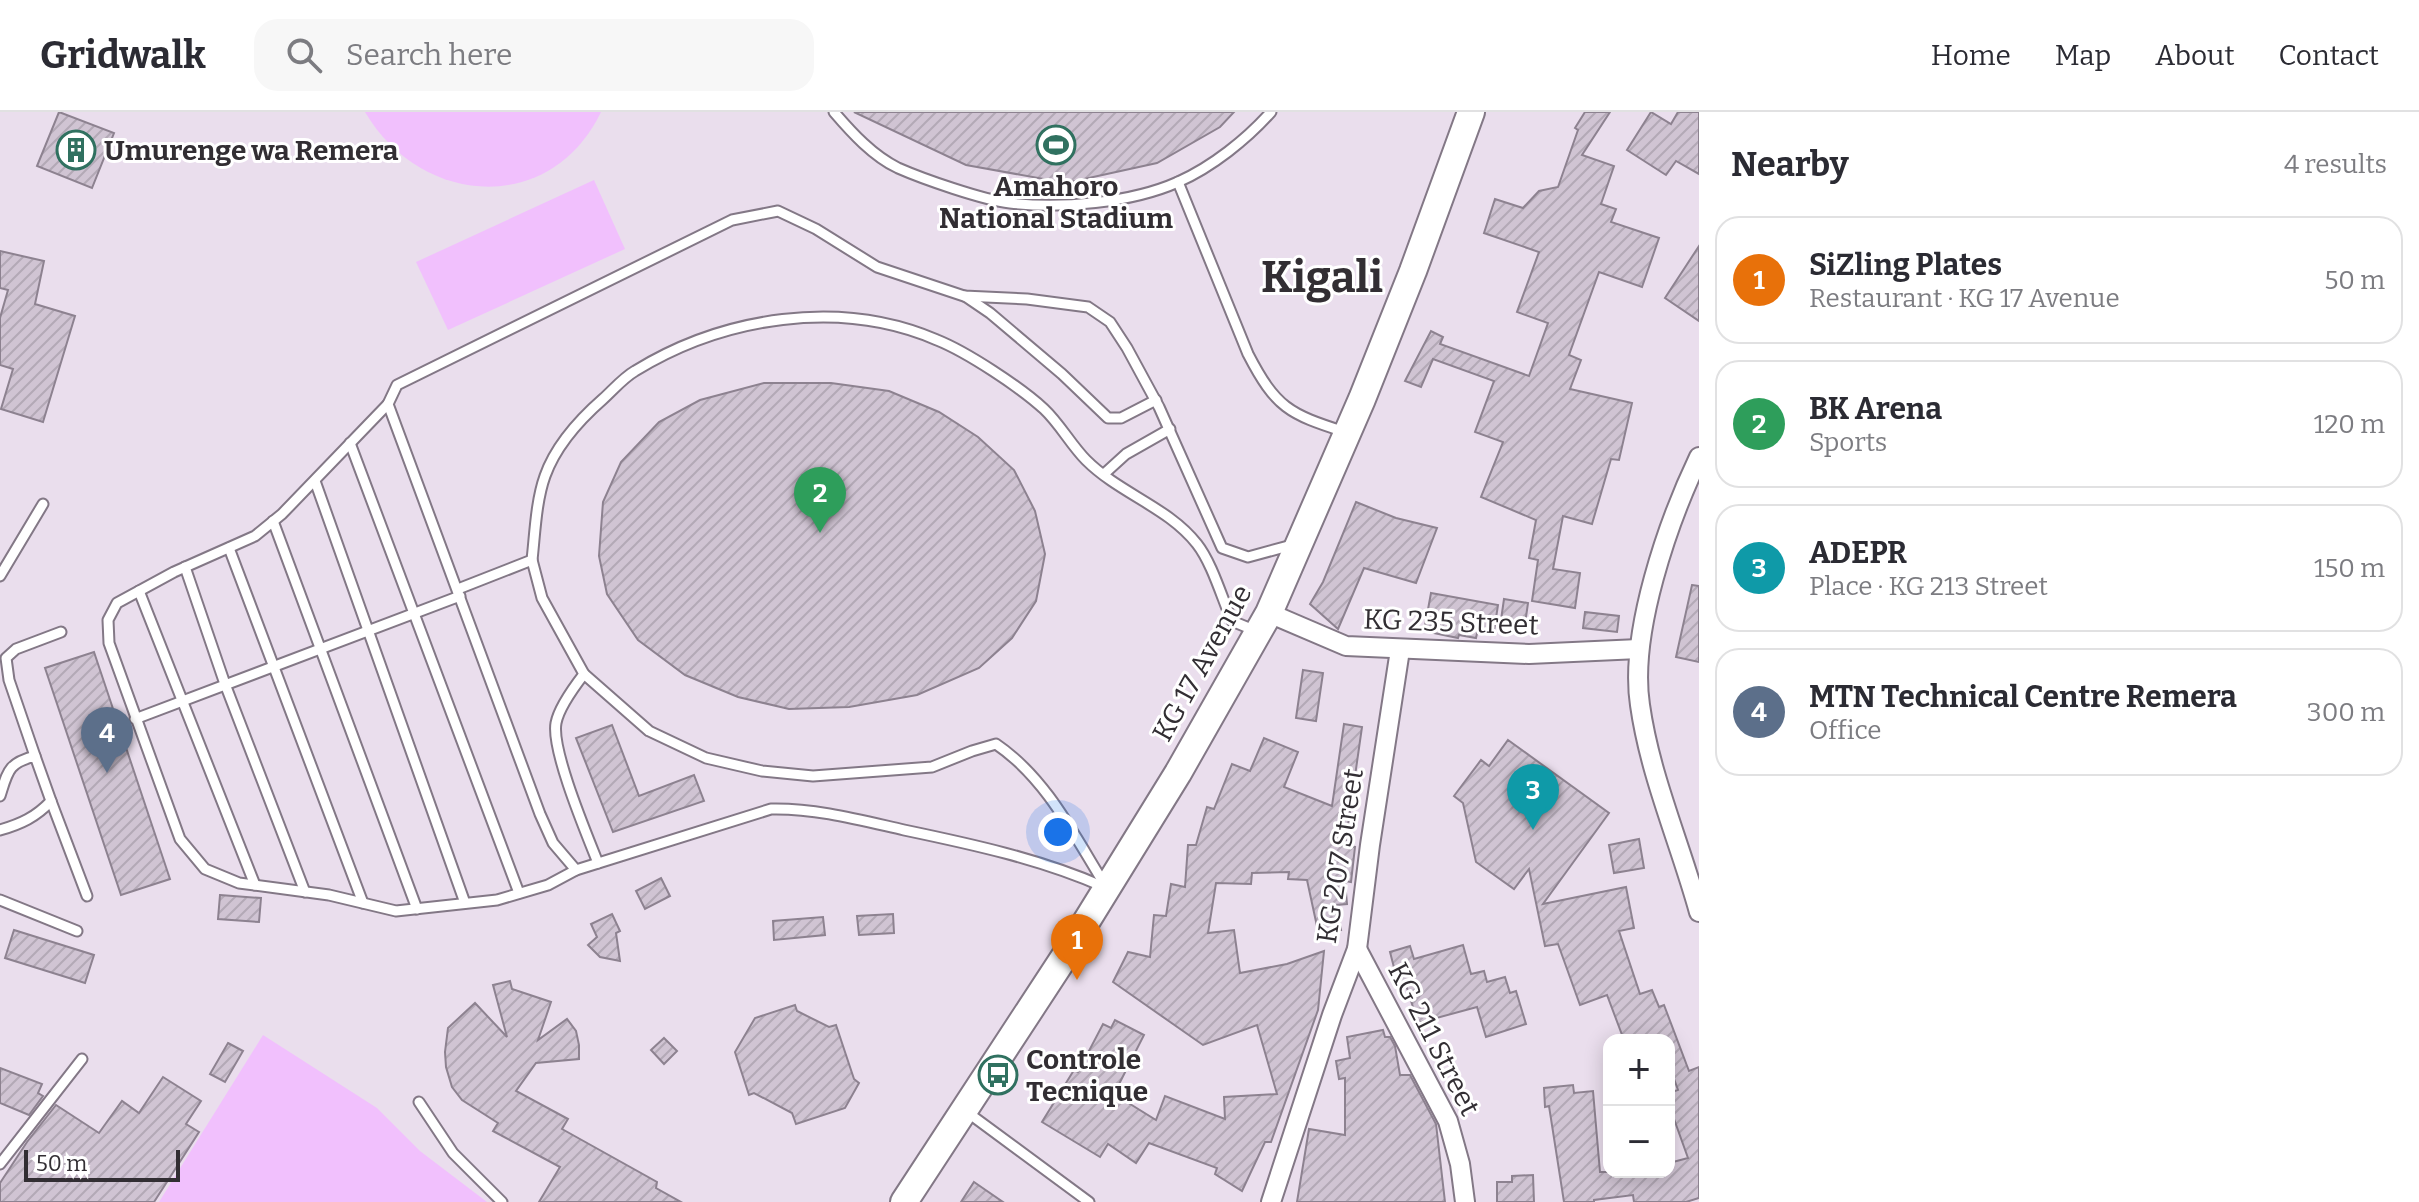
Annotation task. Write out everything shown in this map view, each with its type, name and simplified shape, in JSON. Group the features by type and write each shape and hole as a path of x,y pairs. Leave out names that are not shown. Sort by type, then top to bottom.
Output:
{"street":[{"name":"KG 17 Avenue","path":"904,1202 1107,888 1178,773 1263,622 1347,433 1413,271 1471,112"},
{"path":"1699,457 1680,497 1652,589 1639,649 1639,703 1654,769 1684,856 1699,912"},
{"name":"KG 235 Street","path":"1263,622 1346,646 1400,650 1529,654 1639,649"},
{"name":"KG 207 Street","path":"1271,1202 1332,1015 1357,949 1400,650"},
{"name":"KG 211 Street","path":"1357,949 1448,1121 1460,1164 1465,1202"}],"lane":[{"path":"834,112 854,137 897,167 1008,203 1069,205 1135,195 1178,182 1218,158 1271,112"},
{"path":"1178,182 1248,354 1262,380 1281,403 1299,417 1347,433"},
{"path":"1107,888 1072,873 967,843 800,808 771,809 576,870 548,885 497,900 396,911 305,892 239,883 205,869 180,839 109,643 108,620 117,603 185,567 255,536 315,481 388,404 397,385 732,220 778,211 816,229 877,267 964,296 990,313 1062,374 1108,418 1121,418 1156,400"},
{"path":"964,296 1027,299 1088,307 1110,322 1156,400 1222,548 1248,557 1299,543"},
{"path":"1107,888 1062,814 1019,760 996,744 932,767 813,776 762,771 706,758 649,731 584,674 542,598 532,560 545,476 565,438 588,412 633,372 718,333 762,322 824,315 879,323 935,338 963,352 1043,408 1086,460 1175,520 1199,547 1232,621 1263,622"},
{"path":"388,404 540,814 553,843 576,870"},
{"path":"1104,474 1126,454 1170,429"},
{"path":"350,443 519,893"},
{"path":"315,481 465,903"},
{"path":"0,576 43,504"},
{"path":"273,521 417,909"},
{"path":"229,548 363,903"},
{"path":"135,719 414,613 532,560"},
{"path":"185,567 225,684 305,892"},
{"path":"139,591 255,885"},
{"path":"61,632 16,649 6,658 9,680 87,896"},
{"path":"584,674 556,724 561,758 598,863"},
{"path":"0,796 9,769 20,760 35,756"},
{"path":"0,830 23,823 51,801"},
{"path":"0,900 77,931"},
{"path":"0,1164 82,1059"},
{"path":"419,1102 453,1153 502,1202"},
{"path":"964,1110 1089,1202"}],"shaded area":[{"path":"365,112 601,112 579,146 551,169 519,183 485,187 451,181 418,167 389,144"},
{"path":"594,180 625,249 448,330 416,262"},
{"path":"263,1035 377,1108 420,1151 487,1202 159,1202"}],"building":[{"name":"Umurenge wa Remera","path":"59,112 114,133 92,188 37,166"},
{"name":"Amahoro National Stadium","path":"854,112 1234,112 1220,127 1157,163 1066,183 966,165"},
{"path":"1585,112 1610,112 1582,155 1614,166 1601,204 1616,209 1611,222 1659,238 1642,287 1599,272 1569,355 1581,360 1570,389 1632,403 1619,460 1611,459 1592,524 1563,516 1553,569 1580,573 1575,608 1532,601 1538,560 1529,558 1536,520 1481,497 1503,442 1475,432 1494,381 1433,359 1421,387 1405,381 1431,331 1443,337 1440,344 1529,376 1548,323 1517,312 1539,252 1484,233 1495,199 1523,208 1539,191 1558,187 1578,130 1575,128"},
{"path":"1651,112 1671,124 1678,112 1699,112 1699,174 1676,161 1666,175 1627,150"},
{"path":"1699,246 1699,321 1665,298"},
{"path":"0,251 44,261 35,304 75,316 43,422 1,409 13,369 0,365 0,318 8,290 0,288"},
{"path":"764,383 831,383 889,391 939,412 978,437 1014,470 1035,511 1045,554 1036,601 1012,638 979,668 917,695 849,707 789,709 738,697 685,675 638,640 607,594 599,556 603,502 621,462 659,422 700,400"},
{"path":"1356,502 1396,518 1437,528 1416,583 1364,568 1338,629 1310,604 1323,582"},
{"path":"1692,585 1699,586 1699,662 1676,657"},
{"path":"1431,593 1498,605 1494,631 1478,629 1476,638 1459,635 1458,638 1424,631"},
{"path":"1504,599 1528,603 1525,624 1501,620"},
{"path":"1585,612 1619,616 1617,632 1583,628"},
{"path":"94,652 170,879 121,895 45,668"},
{"path":"1303,670 1323,673 1316,721 1296,718"},
{"path":"1344,724 1362,727 1345,846 1355,847 1351,882 1345,881 1347,904 1336,905 1341,930 1318,931 1307,880 1288,879 1289,872 1252,873 1251,884 1216,883 1208,933 1234,930 1240,973 1287,964 1324,951 1318,1010 1271,1142 1265,1142 1242,1191 1215,1174 1217,1168 1149,1143 1136,1163 1108,1144 1100,1157 1042,1122 1074,1070 1078,1072 1103,1024 1111,1028 1115,1020 1144,1035 1114,1094 1156,1120 1165,1096 1225,1119 1224,1097 1277,1094 1257,1025 1203,1045 1113,982 1128,952 1150,957 1154,915 1166,916 1171,884 1185,887 1188,845 1196,845 1207,807 1214,809 1232,764 1250,771 1264,738 1298,752 1284,787 1332,806"},
{"path":"612,725 639,796 694,775 704,801 613,832 576,738"},
{"path":"1508,740 1609,813 1543,904 1626,887 1634,928 1619,931 1640,994 1652,990 1659,1007 1664,1005 1675,1034 1622,1034 1607,995 1580,1005 1558,944 1545,946 1529,869 1514,889 1476,862 1463,803 1454,796 1481,760 1489,766"},
{"path":"1639,839 1644,868 1614,873 1609,845"},
{"path":"661,878 670,896 645,909 636,891"},
{"path":"220,895 261,898 259,922 218,919"},
{"path":"612,914 620,931 616,933 620,961 600,957 588,945 597,937 591,924"},
{"path":"893,914 894,933 859,935 857,916"},
{"path":"823,917 825,935 774,940 773,921"},
{"path":"14,930 94,955 85,983 5,958"},
{"path":"1463,945 1471,974 1484,971 1487,982 1505,977 1510,993 1516,991 1526,1024 1486,1037 1477,1007 1418,1023 1406,985 1399,987 1390,952 1410,946 1414,959"},
{"path":"510,981 512,989 551,1002 538,1040 567,1019 576,1031 579,1045 579,1059 536,1063 516,1091 568,1119 562,1129 657,1182 656,1188 681,1202 539,1202 560,1167 493,1131 498,1123 462,1100 452,1087 446,1067 448,1028 475,1003 507,1037 493,985"},
{"path":"795,1005 797,1011 829,1027 836,1025 854,1079 859,1083 845,1108 796,1124 792,1113 754,1093 749,1095 735,1052 755,1018"},
{"path":"1383,1030 1385,1037 1390,1037 1395,1046 1400,1075 1410,1075 1436,1124 1445,1202 1297,1202 1309,1129 1345,1135 1345,1078 1339,1079 1336,1061 1350,1058 1347,1037"},
{"path":"1675,1034 1689,1071 1699,1067 1699,1198 1686,1202 1634,1202 1633,1195 1594,1202 1564,1202 1544,1088 1573,1085 1574,1093 1593,1091 1603,1178 1675,1178 1675,1161 1688,1158 1675,1122 1675,1091 1678,1090 1675,1082"},
{"path":"664,1038 677,1051 664,1064 651,1050"},
{"path":"228,1043 243,1051 225,1082 210,1074"},
{"path":"0,1068 42,1084 38,1093 43,1096 29,1115 0,1103"},
{"path":"163,1077 201,1101 186,1124 199,1132 154,1202 0,1202 0,1183 56,1105 99,1133 122,1101 139,1113"},
{"path":"1533,1175 1534,1202 1497,1202 1497,1182 1512,1182 1512,1176"},
{"path":"974,1182 1003,1202 961,1202"}],"place":[{"name":"Amahoro National Stadium","path":"1056,145"},
{"name":"Umurenge wa Remera","path":"76,150"},
{"name":"BK Arena","path":"820,533"},
{"name":"MTN Technical Centre Remera","path":"107,773"},
{"name":"ADEPR","path":"1533,830"},
{"name":"SiZling Plates","path":"1077,980"},
{"name":"Controle Tecnique","path":"998,1075"}],"district":[{"name":"Kigali","path":"1322,277"}]}
